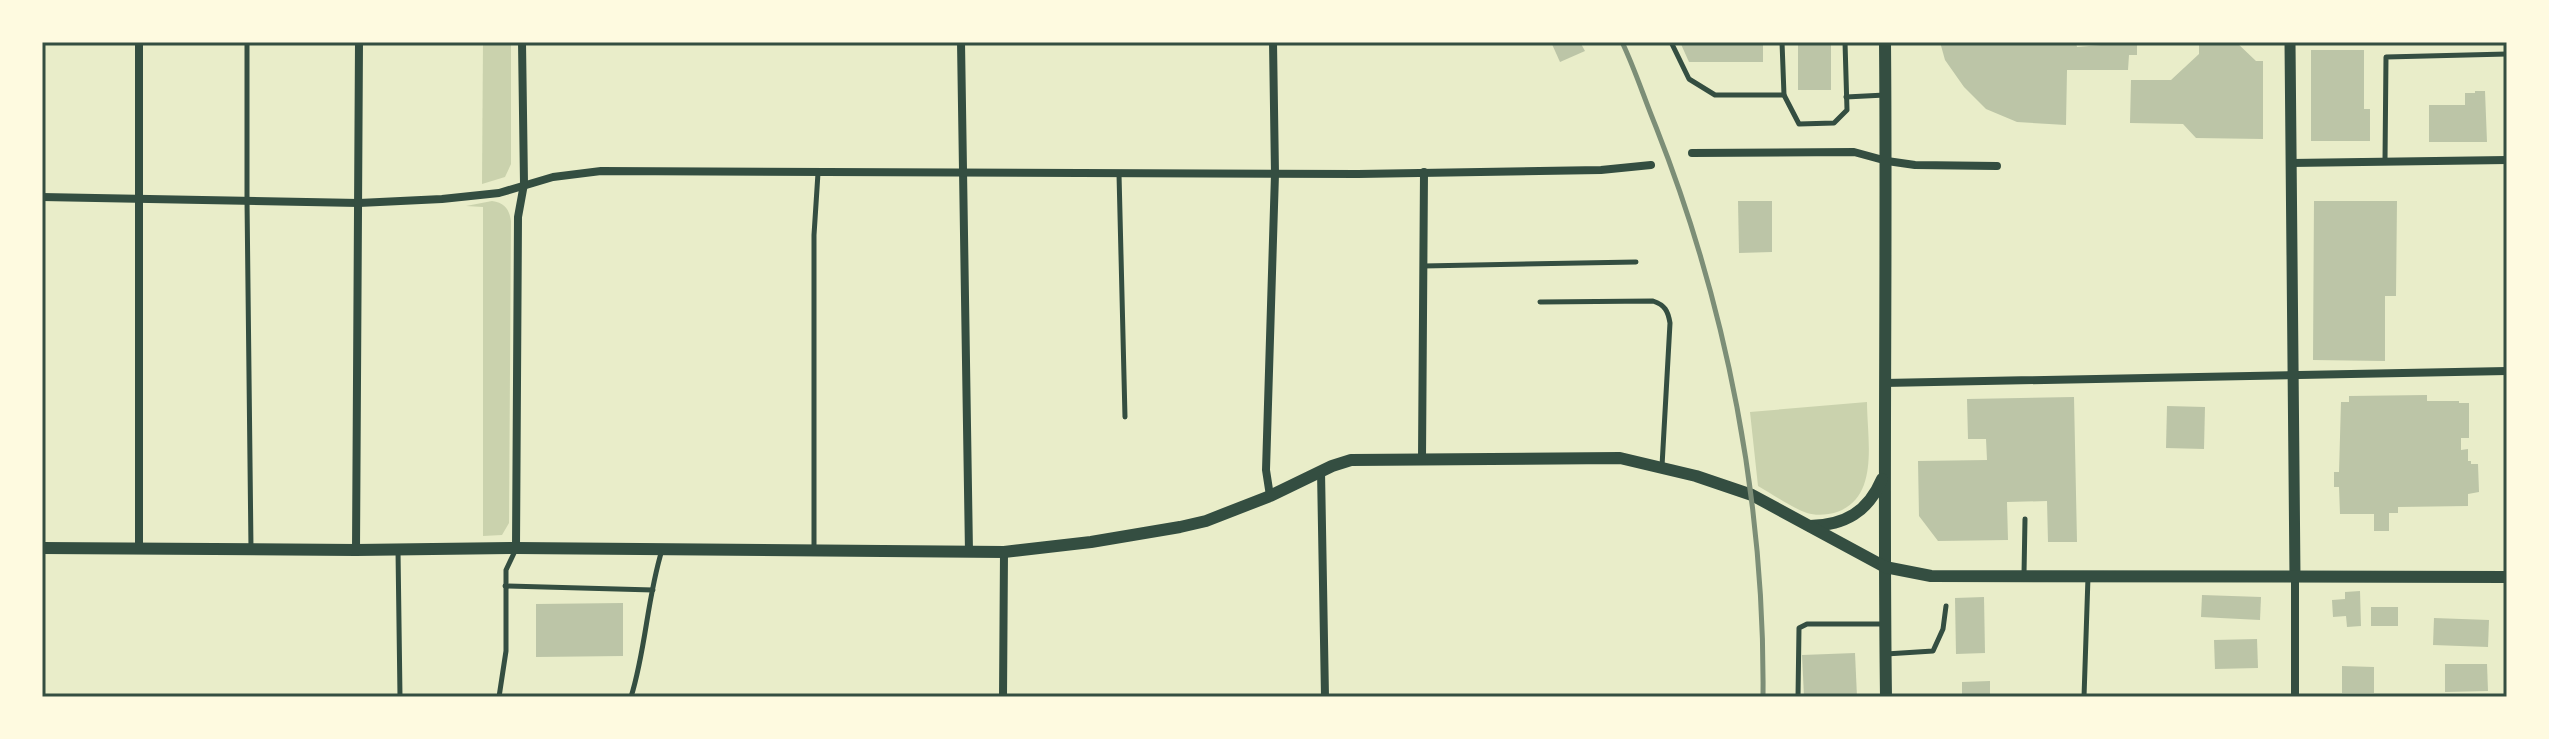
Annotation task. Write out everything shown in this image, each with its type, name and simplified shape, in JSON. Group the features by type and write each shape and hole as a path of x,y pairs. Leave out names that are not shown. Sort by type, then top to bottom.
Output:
{"main road":[{"path":"1885,42 1886,697"},
{"path":"42,548 1004,552 1091,542 1206,521 1270,496 1339,463 1359,459 1620,458 1696,476 1752,495 1885,567 1931,576 2507,577"},
{"path":"1809,526 1835,524 1857,513 1875,495 1885,472"}],"street":[{"path":"139,42 139,549"},
{"path":"356,550 359,42"},
{"path":"516,548 518,217 524,184 522,42"},
{"path":"961,42 969,553"},
{"path":"1270,496 1266,470 1275,174 1273,42"},
{"path":"2290,42 2295,697"},
{"path":"1692,153 1854,152 1915,165 1997,166"},
{"path":"2291,163 2507,160"},
{"path":"42,197 359,203 499,193 553,177 601,171 1275,174 1601,170 1651,165"},
{"path":"1422,459 1424,172"},
{"path":"1884,383 2507,371"},
{"path":"1321,471 1325,697"},
{"path":"1003,697 1004,552"}],"lane":[{"path":"247,42 251,550"},
{"path":"1671,42 1689,79 1715,95 1784,95"},
{"path":"1782,42 1784,95 1799,124 1834,123 1847,110 1845,42"},
{"path":"2385,160 2386,57 2507,54"},
{"path":"1846,97 1886,95"},
{"path":"814,552 814,235 818,173"},
{"path":"1119,174 1125,417"},
{"path":"1423,266 1636,262"},
{"path":"1540,302 1653,301 1668,311 1670,323 1662,468"},
{"path":"2024,577 2025,519"},
{"path":"499,697 506,651 506,570 516,548"},
{"path":"398,550 400,697"},
{"path":"631,697 642,653 655,571 662,550"},
{"path":"2084,697 2088,576"},
{"path":"505,586 653,590"},
{"path":"1885,654 1933,651 1943,629 1946,606"},
{"path":"1798,697 1799,628 1807,624 1885,624"}],"green space":[{"path":"483,42 511,42 511,164 505,177 482,184"},
{"path":"492,201 506,207 511,221 509,523 502,535 483,536 483,207 466,206"},
{"path":"1867,402 1868,465 1860,494 1851,504 1833,513 1811,514 1794,508 1758,486 1750,412"}],"building":[{"path":"1551,42 1580,42 1585,51 1560,62"},
{"path":"1680,42 1763,42 1763,62 1689,62"},
{"path":"1798,42 1831,42 1831,90 1798,90"},
{"path":"1940,42 2076,42 2077,47 2137,42 2137,55 2129,55 2128,70 2067,70 2066,125 2017,122 1986,109 1964,87 1945,60"},
{"path":"2199,42 2236,42 2256,61 2263,61 2263,139 2196,138 2183,124 2130,123 2131,80 2171,80 2199,54"},
{"path":"2311,50 2364,50 2364,109 2370,109 2370,141 2311,141"},
{"path":"2485,91 2487,142 2429,142 2429,105 2465,105 2465,93"},
{"path":"1738,201 1772,201 1772,252 1739,253"},
{"path":"2314,201 2397,201 2396,296 2385,296 2385,361 2313,360"},
{"path":"2427,395 2427,401 2469,403 2469,438 2461,438 2461,450 2468,449 2468,461 2478,464 2479,492 2468,494 2468,506 2398,507 2398,513 2389,513 2389,531 2374,531 2374,514 2340,514 2339,487 2334,487 2334,472 2339,472 2341,402 2349,402 2349,396"},
{"path":"2074,397 2077,542 2048,542 2047,501 2007,502 2008,540 1938,541 1919,516 1918,461 1987,460 1986,439 1968,439 1967,399"},
{"path":"2167,406 2205,407 2204,449 2166,448"},
{"path":"2360,591 2361,626 2347,627 2346,616 2333,617 2332,600 2345,599 2345,592"},
{"path":"2202,595 2261,597 2260,620 2201,617"},
{"path":"1984,597 1985,653 1956,654 1955,598"},
{"path":"623,603 623,656 536,657 536,604"},
{"path":"2371,607 2398,607 2398,626 2371,626"},
{"path":"2434,618 2489,620 2488,647 2433,645"},
{"path":"2257,639 2258,668 2215,669 2214,640"},
{"path":"1855,653 1857,697 1804,697 1802,655"},
{"path":"2445,664 2487,664 2488,691 2445,692"},
{"path":"2342,666 2374,667 2374,693 2342,693"},
{"path":"1990,681 1990,697 1962,697 1962,682"}],"railway":[{"path":"1622,42 1681,195 1722,335 1749,479 1762,624 1763,697"}]}
